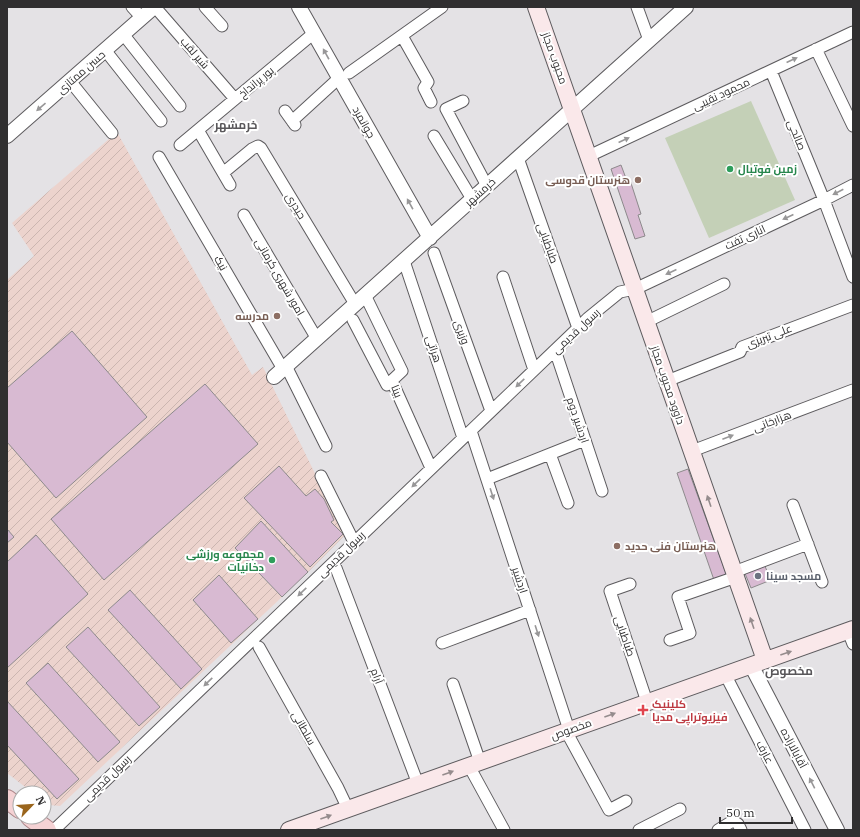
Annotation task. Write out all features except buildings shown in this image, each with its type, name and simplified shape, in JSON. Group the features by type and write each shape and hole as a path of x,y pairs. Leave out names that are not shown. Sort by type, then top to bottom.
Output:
{"main road":[{"name":"محبوب مجاز","path":"536,7 573,109"},
{"name":"داوود محبوب مجاز","path":"573,109 735,574 758,663"},
{"name":"مخصوص","path":"289,830 725,674 851,635"}],"street":[{"path":"132,7 142,18"},
{"name":"حسن ممتازی","path":"7,136 155,7"},
{"name":"شیر لقب","path":"155,7 235,99"},
{"path":"205,7 222,26"},
{"name":"جوانمرد","path":"299,7 314,33 344,76 430,238"},
{"path":"285,111 293,123 344,76 442,7"},
{"path":"637,7 649,40"},
{"name":"خرمشهر","path":"281,371 686,7"},
{"name":"محمود نقیبی","path":"589,156 853,32"},
{"name":"پور پرانداخ","path":"180,145 314,33"},
{"path":"123,34 180,106"},
{"path":"402,36 428,82 424,88 432,102"},
{"path":"816,49 853,126"},
{"path":"105,50 161,121"},
{"name":"صالحی","path":"771,70 824,200 853,277"},
{"path":"70,81 112,133"},
{"path":"463,101 446,109 487,186"},
{"path":"198,130 230,185"},
{"path":"434,136 472,199"},
{"name":"حیدری","path":"223,173 252,149 258,146 261,148 360,300"},
{"name":"نیک","path":"159,157 281,371 326,446"},
{"name":"طباطبایی","path":"518,158 578,328"},
{"name":"اناری تفت","path":"635,289 853,185"},
{"name":"امور شهری کرمانی","path":"244,215 317,339"},
{"name":"وزیری","path":"434,253 491,411"},
{"name":"هراتی","path":"404,261 467,434"},
{"path":"503,277 534,370"},
{"path":"646,322 724,284"},
{"name":"رسول قدیمی","path":"54,830 588,318 620,292 635,289"},
{"name":"بینا","path":"360,300 402,371 392,381 431,468"},
{"name":"علی تبریزی","path":"667,381 740,352 742,346 853,305"},
{"path":"353,320 387,385 392,381"},
{"name":"اردشیر دوم","path":"555,350 602,491"},
{"name":"هزارخانی","path":"692,451 853,390"},
{"name":"اردشیر","path":"467,434 486,479 530,610 568,731 609,810 626,801"},
{"path":"486,479 585,440"},
{"path":"550,454 568,503"},
{"path":"321,476 354,542"},
{"path":"793,505 822,582"},
{"path":"670,640 690,633 678,598 808,544"},
{"name":"آرام","path":"336,568 418,784"},
{"name":"طباطبایی","path":"630,584 610,591 647,702"},
{"path":"442,643 530,610"},
{"name":"سلطانی","path":"259,647 338,788 348,809"},
{"name":"آقابالازاده","path":"758,663 837,830"},
{"name":"عارف","path":"725,674 805,830"},
{"path":"454,684 475,764 504,830"},
{"path":"639,830 680,808"},
{"path":"718,830 731,822 735,822 741,830"}],"shaded area":[{"path":"117,132 252,375 263,367 345,535 308,572 261,521 235,549 282,597 60,806 52,805 52,785 23,785 7,773 7,280 34,256 12,223"}],"green space":[{"name":"زمین فوتبال","path":"751,101 795,200 709,238 665,138"}],"place":[{"name":"زمین فوتبال","path":"730,169"},
{"name":"هنرستان قدوسی","path":"638,180"},
{"name":"مدرسه","path":"277,316"},
{"name":"هنرستان فنی حدید","path":"617,546"},
{"name":"مجموعه ورزشی دخانیات","path":"272,560"},
{"name":"مسجد سینا","path":"758,576"},
{"name":"کلینیک فیزیوتراپی مدیا","path":"643,710"}],"district":[{"name":"خرمشهر","path":"236,124"},
{"name":"مخصوص","path":"789,670"}]}
